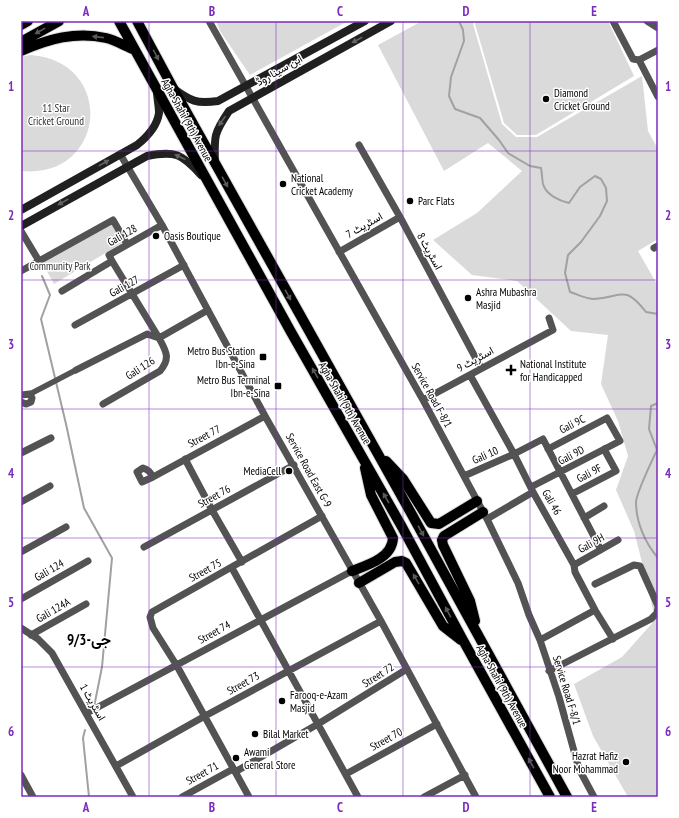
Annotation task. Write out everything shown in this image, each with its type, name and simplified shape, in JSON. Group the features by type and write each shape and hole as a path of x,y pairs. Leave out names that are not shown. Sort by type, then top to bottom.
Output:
{"main road":[{"path":"21,25 28,21"},
{"path":"21,42 59,21"},
{"name":"Agha Shahi (9th) Avenue","path":"119,21 208,183 402,527 550,797"},
{"name":"Agha Shahi (9th) Avenue","path":"137,21 567,797"},
{"name":"ابن سینا روڈ","path":"173,88 188,99 198,102 207,103 218,101 365,21"},
{"name":"ابن سینا روڈ","path":"216,165 214,144 215,133 229,112 391,21"},
{"path":"21,51 42,42 76,35 107,38 134,50"},
{"path":"21,210 137,145 147,137 159,114 156,89"},
{"path":"21,226 127,166 147,156 163,152 178,154 190,162 208,183"},
{"path":"325,391 333,395 337,393 339,385"},
{"path":"374,448 402,479 430,523 439,524 477,501"},
{"path":"352,571 368,565 382,557 390,550 393,538 371,495 362,456"},
{"path":"478,635 470,601 442,540 444,536 485,515"},
{"path":"360,583 395,562 402,561 406,563 443,626 464,642"}],"street":[{"name":"Service Road F-8/1","path":"209,21 423,400 485,515 518,584 540,640 549,671 559,697 578,769 594,797"},
{"path":"613,21 633,59 639,60 658,50"},
{"path":"647,21 658,28"},
{"path":"639,60 657,94"},
{"name":"اسٹریٹ 8","path":"359,145 400,217 481,368"},
{"name":"Service Road East G-9","path":"120,154 162,225 265,416 408,669 476,797"},
{"name":"اسٹریٹ 7","path":"339,252 400,217"},
{"path":"21,271 113,220 127,244"},
{"name":"Gali 128","path":"62,291 112,261 109,255 162,225"},
{"path":"21,231 39,261"},
{"path":"112,261 159,338"},
{"name":"Gali 127","path":"75,325 184,265"},
{"path":"21,395 30,394 147,334 159,338 208,310"},
{"name":"اسٹریٹ 9","path":"423,400 553,330 549,318"},
{"name":"Gali 126","path":"102,404 160,370 165,365 166,351 159,338"},
{"name":"Gali 46","path":"470,375 574,565 575,572 595,610 613,639"},
{"path":"21,402 26,404 31,402 32,398 30,394"},
{"name":"Street 77","path":"153,477 265,416"},
{"name":"Gali 9D","path":"485,515 620,441 607,418"},
{"name":"Gali 9C","path":"548,449 607,418"},
{"path":"21,454 51,438"},
{"name":"Gali 10","path":"464,476 514,454 543,439 548,449"},
{"path":"548,449 601,550"},
{"name":"Gali 9F","path":"572,494 616,471 604,449"},
{"path":"185,459 242,562"},
{"name":"Street 76","path":"144,547 294,465"},
{"path":"21,502 50,486"},
{"path":"584,518 604,506"},
{"name":"Street 75","path":"249,797 205,716 150,621 150,617 152,612 322,516"},
{"path":"21,552 66,527"},
{"name":"Gali 9H","path":"574,565 618,540"},
{"name":"Gali 124","path":"21,599 88,561"},
{"path":"549,671 651,619 657,613 658,607 640,566 634,565 595,584"},
{"path":"232,568 358,797"},
{"name":"Street 74","path":"87,713 352,571"},
{"name":"Gali 124A","path":"31,635 86,604"},
{"path":"540,640 595,610"},
{"name":"Street 73","path":"116,766 381,621"},
{"name":"اسٹریٹ 1","path":"21,628 52,653 133,797"},
{"name":"Street 72","path":"234,770 318,724 408,669"},
{"name":"Street 70","path":"346,774 437,724"},
{"name":"Street 71","path":"182,797 234,770"},
{"path":"21,775 32,797"},
{"path":"424,797 465,775"}],"green space":[{"path":"216,21 348,21 250,75 220,31"},
{"path":"422,21 474,21 473,24 502,124 516,137 537,137 642,76 648,131 658,149 658,239 638,251 658,286 658,797 628,797 593,736 574,684 622,657 655,620 634,531 616,490 628,456 618,421 601,384 608,335 571,331 517,281 472,275 433,240 477,213 522,171 488,143 444,171 378,45"},
{"name":"Diamond Cricket Ground","path":"476,21 608,21 634,76 536,135 517,135 504,123 475,24"},
{"name":"11 Star Cricket Ground","path":"31,55 59,62 78,77 88,97 90,119 84,140 71,158 49,169 21,171 21,57"},
{"name":"Community Park","path":"112,224 122,243 54,284 42,262"}],"waterway":[{"path":"459,21 463,30 464,41 451,77 449,96 455,109 480,118 508,153 530,166 541,168 545,188 550,194 558,199 569,203 580,187 595,176 601,179 606,188 607,201 600,216 581,242 568,255 565,273 570,292 591,299 623,294 628,295 639,303 646,312 658,314"},
{"path":"42,276 50,295 41,319 84,508 112,558 102,667 94,707"},
{"path":"658,403 651,406 649,429 657,450 636,502 636,510 642,532 649,546 658,558"},
{"path":"85,730 83,738 89,797"}],"place":[{"name":"Diamond Cricket Ground","path":"546,99"},
{"name":"National Cricket Academy","path":"283,184"},
{"name":"Parc Flats","path":"410,201"},
{"name":"Oasis Boutique","path":"156,236"},
{"name":"Ashra Mubashra Masjid","path":"468,298"},
{"name":"Metro Bus Station Ibn-e-Sina","path":"263,357"},
{"name":"National Institute for Handicapped","path":"511,370"},
{"name":"Metro Bus Terminal Ibn-e-Sina","path":"278,386"},
{"name":"MediaCell","path":"289,471"},
{"name":"Farooq-e-Azam Masjid","path":"282,701"},
{"name":"Bilal Market","path":"255,734"},
{"name":"Awami General Store","path":"236,758"},
{"name":"Hazrat Hafiz Noor Mohammad","path":"626,762"}],"district":[{"name":"جی-9/3","path":"89,640"}]}
